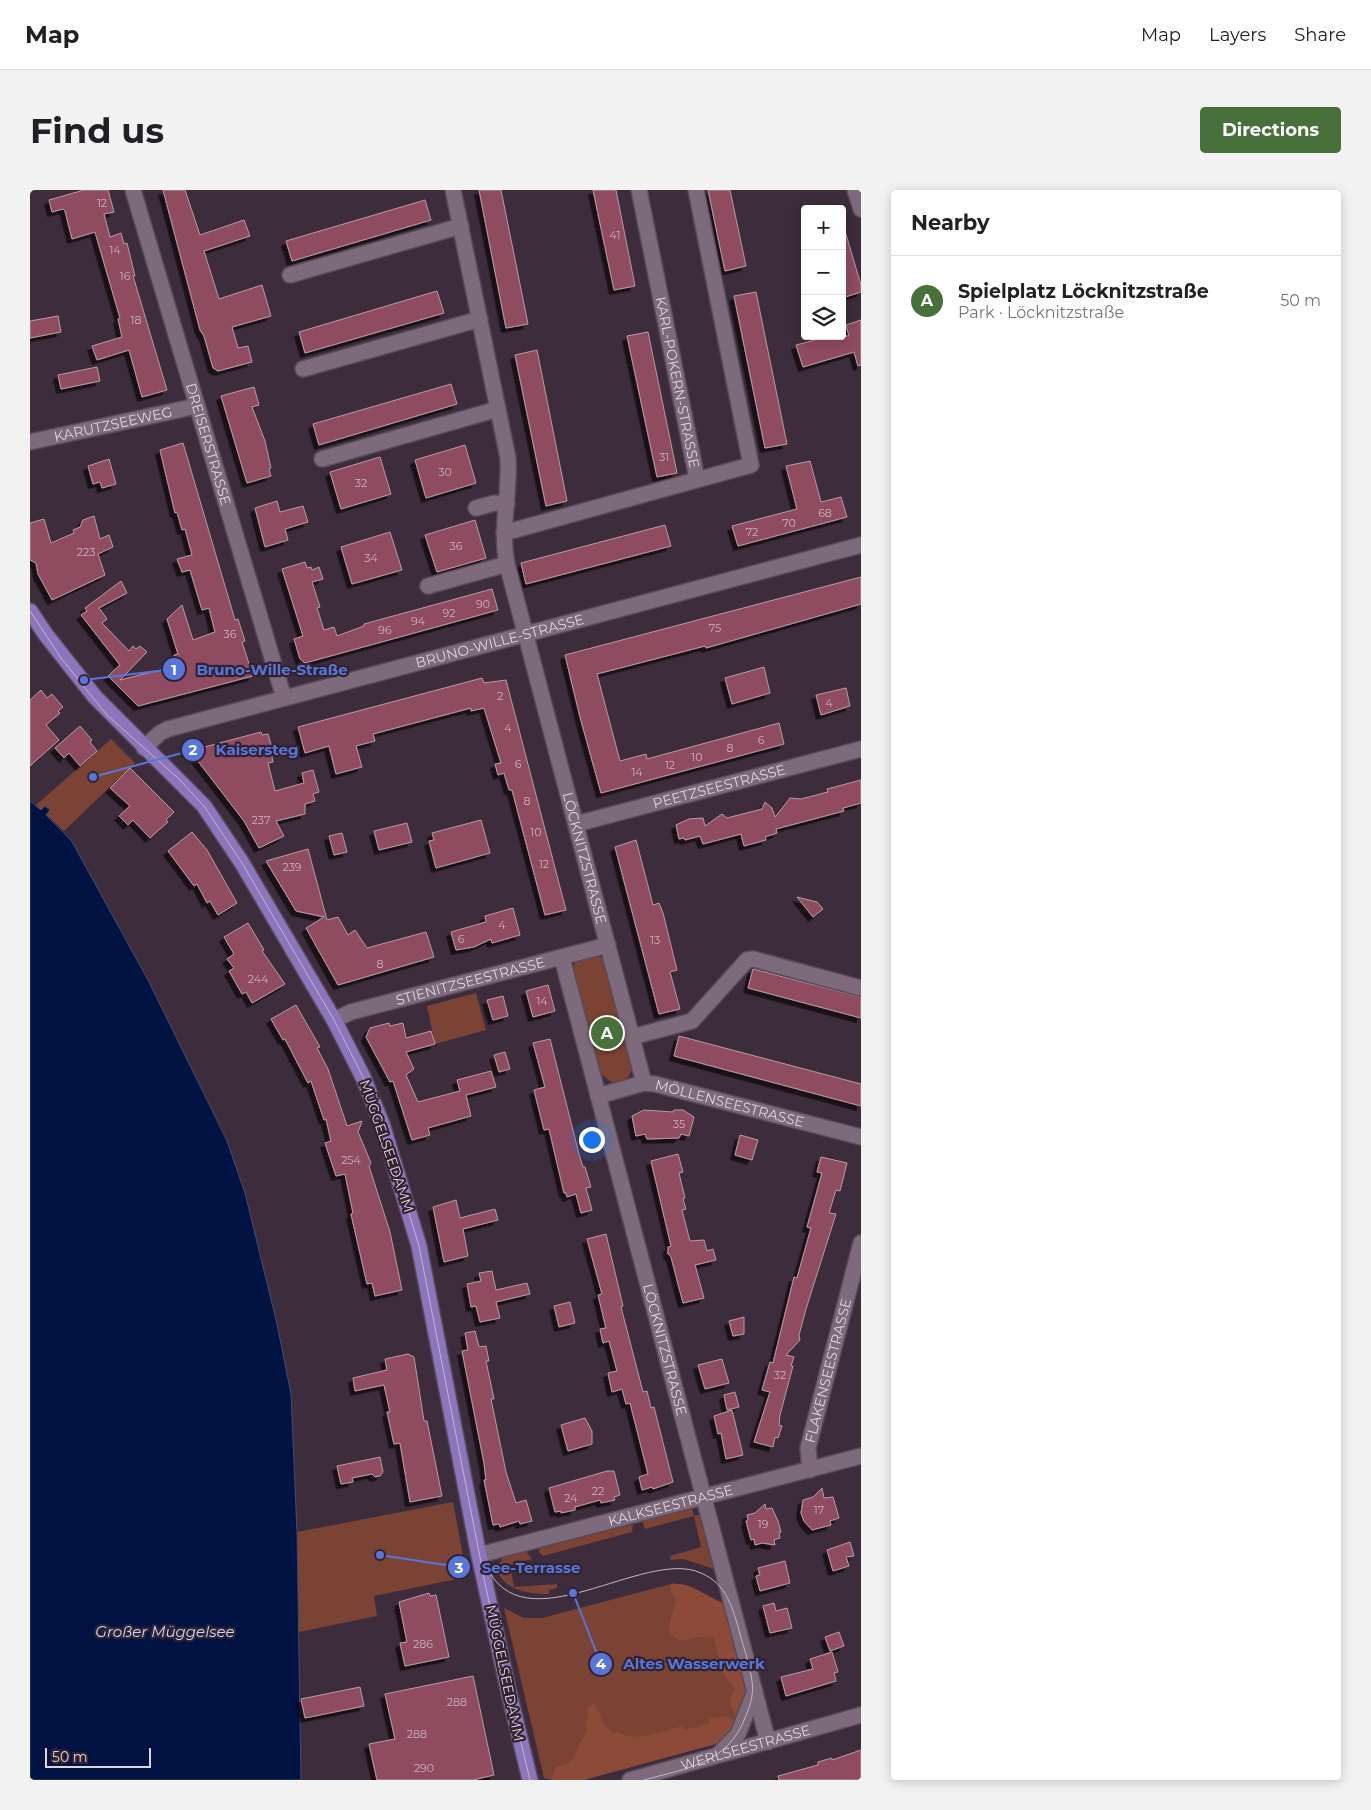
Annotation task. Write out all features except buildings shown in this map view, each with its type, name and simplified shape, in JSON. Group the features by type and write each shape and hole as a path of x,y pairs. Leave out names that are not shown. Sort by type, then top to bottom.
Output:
{"main road":[{"name":"MÜGGELSEEDAMM","path":"30,611 82,682 144,748 178,778 204,806 222,832 334,1020 363,1077 382,1124 408,1204 419,1246 479,1555 530,1780"}],"street":[{"name":"DREISERSTRASSE","path":"133,190 284,698"},
{"path":"453,190 508,458 504,533 507,564 525,633"},
{"name":"KARL-POKERN-STRASSE","path":"639,190 696,479 751,465 696,190"},
{"path":"855,190 861,209"},
{"path":"290,275 461,226"},
{"path":"302,369 480,319"},
{"name":"KARUTZSEEWEG","path":"30,442 197,406"},
{"path":"322,459 498,409"},
{"path":"504,533 696,479"},
{"path":"476,508 495,503 507,504"},
{"name":"BRUNO-WILLE-STRASSE","path":"144,748 160,733 168,729 861,544"},
{"path":"428,586 507,564"},
{"name":"LÖCKNITZSTRASSE","path":"525,633 644,1083"},
{"name":"PEETZSEESTRASSE","path":"576,824 861,749"},
{"name":"STIENITZSEESTRASSE","path":"334,1020 351,1012 608,945"},
{"name":"LÖCKNITZSTRASSE","path":"562,958 768,1742"},
{"path":"632,1037 692,1020 746,960 753,959 861,988"},
{"name":"MÖLLENSEESTRASSE","path":"598,1096 644,1083 861,1137"},
{"name":"FLAKENSEESTRASSE","path":"810,1470 808,1448 861,1242"},
{"name":"KALKSEESTRASSE","path":"479,1555 861,1456"},
{"path":"715,1757 738,1734 755,1691"},
{"name":"WERLSEESTRASSE","path":"630,1780 861,1715"}],"shaded area":[{"path":"111,739 135,763 64,831 46,814 45,806 41,810 36,805"},
{"path":"596,955 605,959 633,1067 627,1080 615,1085 601,1074 595,1065 571,971 577,959"},
{"path":"476,993 486,1030 435,1044 427,1006"},
{"path":"453,1502 467,1577 374,1596 377,1616 299,1632 297,1532"},
{"path":"692,1508 694,1516 645,1529 642,1521"},
{"path":"702,1514 717,1570 683,1559 671,1560 670,1556 701,1547 694,1516"},
{"path":"633,1524 632,1532 543,1556 539,1552 540,1548"},
{"path":"526,1551 532,1559 510,1565 514,1587 557,1584 557,1588 549,1590 549,1594 532,1593 516,1589 503,1580 498,1573 495,1565 502,1561 501,1557"},
{"path":"671,1584 691,1587 723,1603 746,1681 738,1725 584,1780 551,1780 544,1778 504,1608 524,1618 542,1618"},
{"path":"671,1584 691,1587 723,1603 748,1691 742,1715 735,1715 732,1708 731,1699 735,1689 722,1672 714,1638 701,1637 680,1641 670,1634 669,1627 676,1600 671,1592"},
{"path":"593,1702 602,1718 600,1720 614,1734 616,1731 623,1735 631,1736 649,1735 682,1726 684,1730 710,1723 709,1719 725,1716 740,1721 727,1741 584,1780 552,1780 555,1767 569,1763 576,1755 579,1744 587,1733 587,1708 592,1706"}],"water":[{"name":"Großer Müggelsee","path":"30,801 41,810 45,806 50,810 46,815 71,840 149,982 227,1141 245,1193 277,1324 291,1394 297,1532 301,1780 30,1780"}],"tram line":[{"path":"30,611 61,658 107,715 178,778 204,806 242,863 334,1020 363,1077 382,1124 419,1246 486,1588 530,1780"},
{"path":"486,1565 503,1588 527,1598 555,1598 648,1573 677,1569 701,1573 710,1578 723,1591 735,1615 751,1675 752,1696 745,1718 728,1745 716,1755 690,1767 644,1780"}],"place":[{"name":"Bruno-Wille-Straße","path":"84,680"},
{"name":"Kaisersteg","path":"93,777"},
{"name":"Spielplatz Löcknitzstraße","path":"607,1033"},
{"name":"See-Terrasse","path":"380,1555"},
{"name":"Altes Wasserwerk","path":"573,1593"}]}
